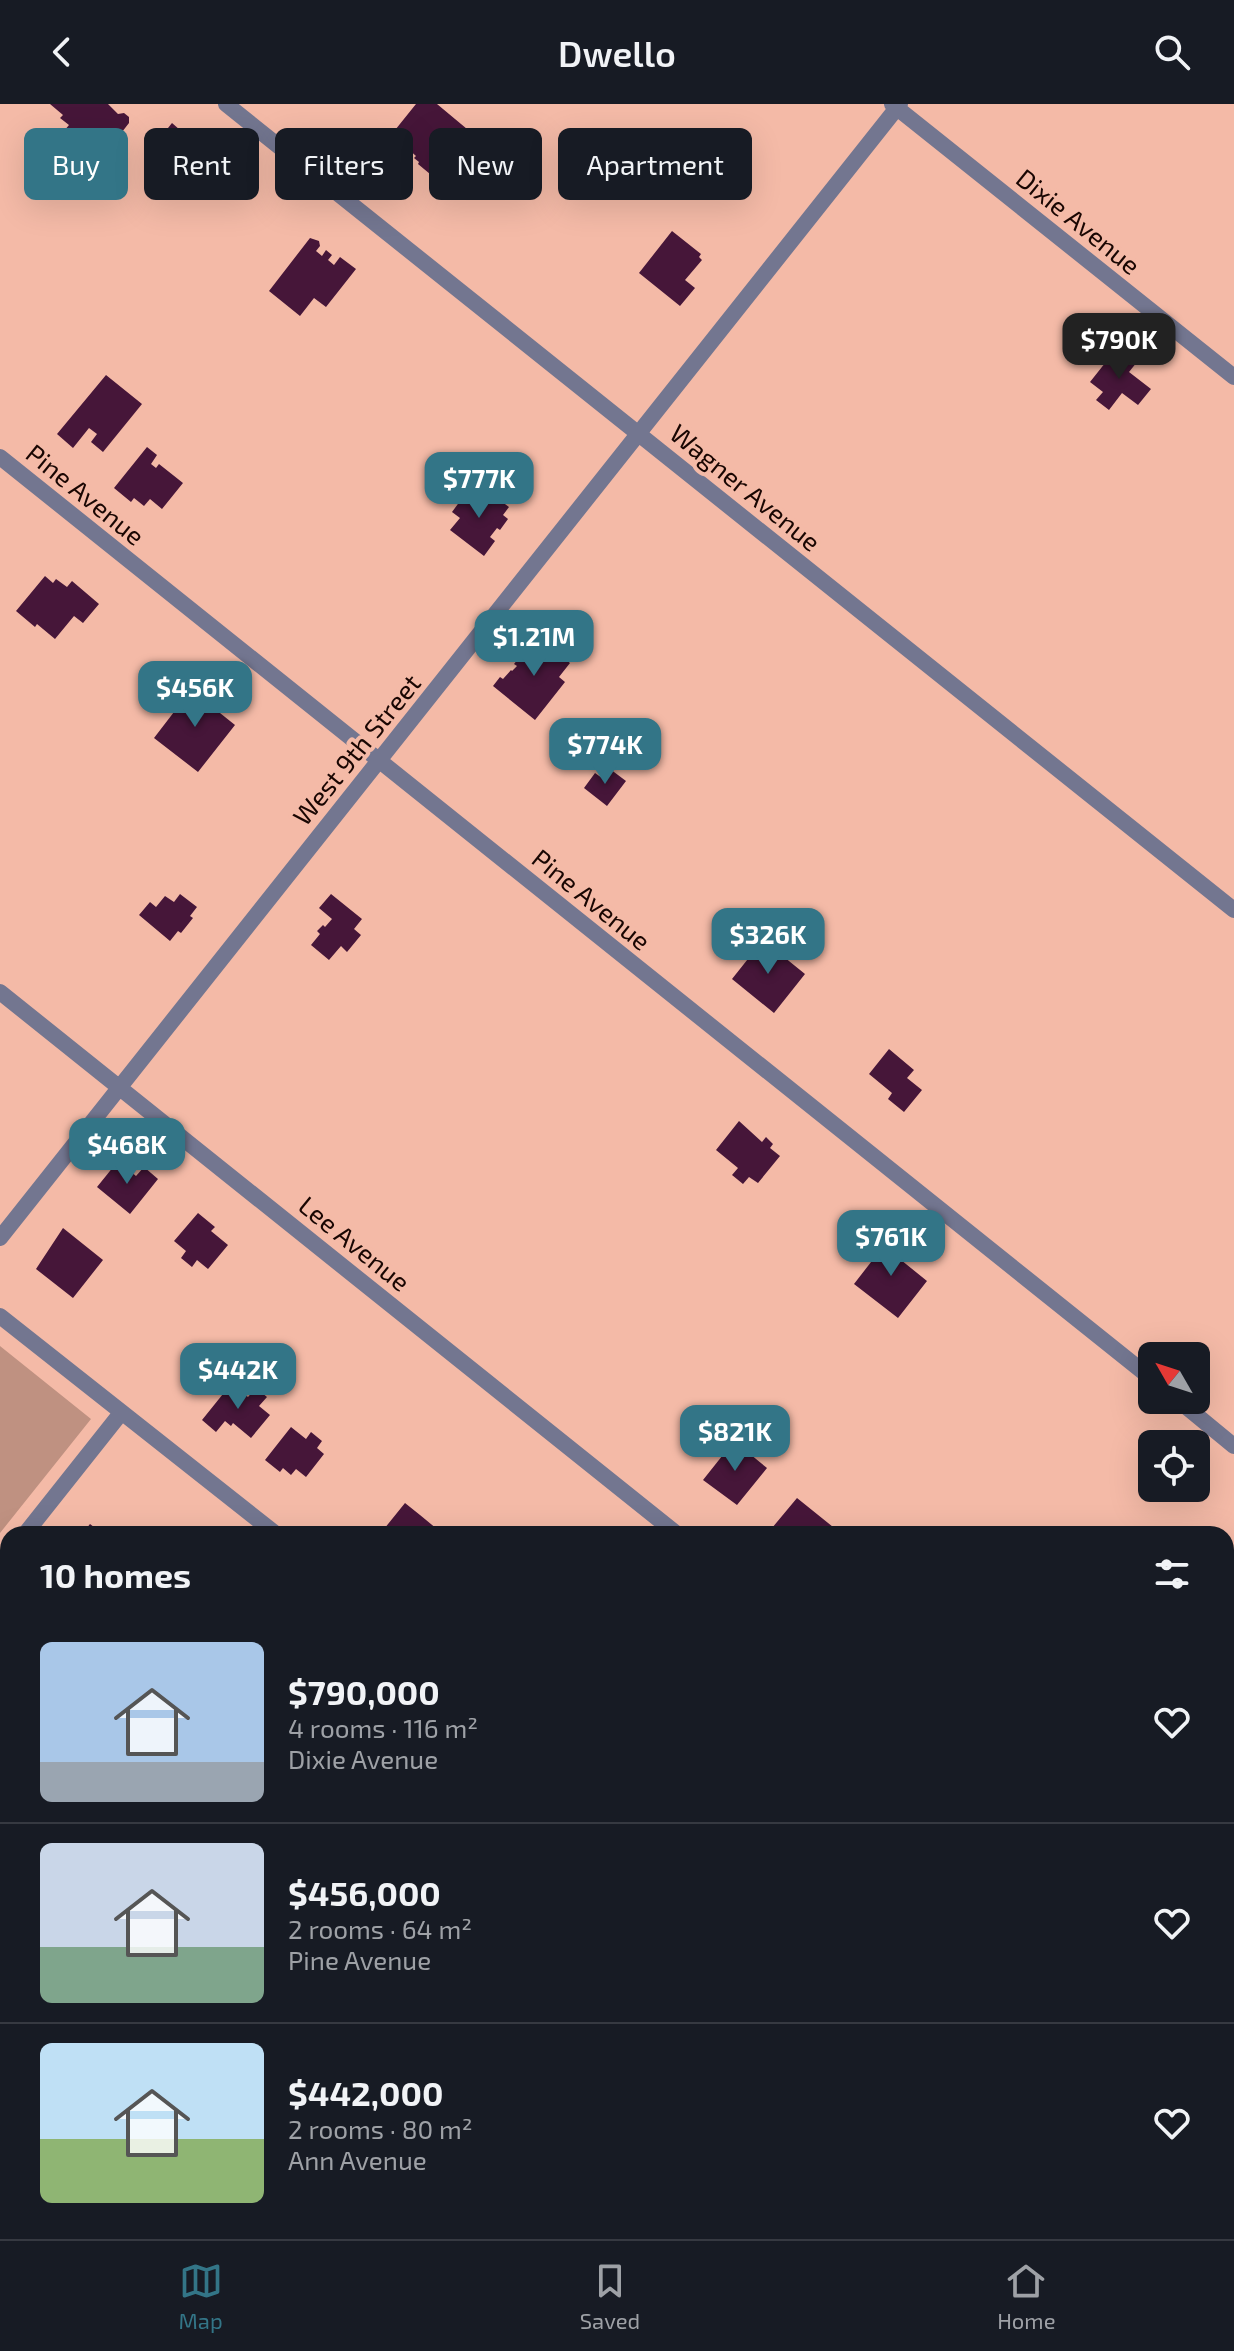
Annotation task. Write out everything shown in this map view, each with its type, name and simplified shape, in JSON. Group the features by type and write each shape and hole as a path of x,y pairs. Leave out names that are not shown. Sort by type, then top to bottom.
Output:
{"street":[{"name":"Wagner Avenue","path":"226,104 1234,910"},
{"name":"West 9th Street","path":"0,1238 639,434 896,105"},
{"name":"Dixie Avenue","path":"896,105 1234,377"},
{"name":"Pine Avenue","path":"0,457 1138,1368"},
{"name":"Lee Avenue","path":"0,992 667,1526"},
{"path":"0,1316 266,1526"},
{"path":"31,1526 121,1413"},
{"path":"1195,1414 1234,1446"}],"shaded area":[{"path":"0,1346 91,1419 6,1526 0,1526"}],"building":[{"path":"50,104 108,104 118,114 124,113 129,117 129,123 125,128 66,128 69,125 60,118 63,115"},
{"path":"416,104 437,104 466,128 429,128 429,173 414,158 413,128 397,128"},
{"path":"672,231 701,254 699,257 702,260 685,280 695,288 680,306 639,273"},
{"path":"310,238 319,241 316,251 322,256 326,250 332,255 328,260 334,265 340,257 356,269 326,307 314,298 300,316 269,291"},
{"path":"1117,348 1137,362 1129,372 1151,389 1138,405 1122,393 1109,410 1096,400 1103,392 1090,382"},
{"path":"106,375 142,404 103,452 91,442 97,434 89,428 73,448 57,434"},
{"path":"147,447 157,455 151,464 156,468 159,464 183,483 162,509 150,499 144,506 134,498 131,502 114,488"},
{"path":"482,487 509,507 503,515 508,519 490,537 495,541 484,556 450,530 460,518 452,512 466,493 473,498"},
{"path":"45,576 53,583 56,579 67,587 72,581 99,604 83,623 74,616 55,639 16,611"},
{"path":"537,636 570,663 559,677 565,682 535,720 493,686 500,677 503,679 517,666 514,664"},
{"path":"197,682 216,697 210,705 235,725 198,772 154,738"},
{"path":"610,769 626,781 607,806 584,788 595,773 602,778"},
{"path":"180,894 197,907 190,916 193,918 170,941 139,915 150,902 156,907 165,896 174,902"},
{"path":"331,894 362,919 354,929 361,935 347,952 341,946 329,960 311,945 320,934 317,931 332,919 319,908"},
{"path":"763,940 805,974 774,1013 732,979"},
{"path":"889,1049 914,1070 907,1078 922,1090 904,1112 888,1099 892,1093 869,1074"},
{"path":"739,1121 762,1142 766,1137 773,1144 770,1148 780,1156 758,1183 749,1177 743,1184 732,1175 738,1168 716,1150"},
{"path":"118,1161 136,1176 144,1167 158,1179 130,1214 97,1187"},
{"path":"198,1213 215,1227 211,1231 228,1245 208,1269 197,1260 192,1267 181,1258 186,1251 174,1241"},
{"path":"63,1228 103,1260 73,1298 36,1269"},
{"path":"892,1235 910,1249 901,1260 927,1281 898,1318 854,1284"},
{"path":"231,1384 248,1397 256,1388 267,1397 259,1406 270,1415 251,1438 233,1423 231,1426 225,1421 216,1432 202,1420"},
{"path":"291,1427 306,1439 311,1432 322,1441 317,1448 324,1454 306,1477 296,1469 291,1475 283,1468 280,1472 265,1460"},
{"path":"734,1441 767,1468 737,1505 703,1480"},
{"path":"797,1498 832,1526 774,1526"},
{"path":"405,1503 433,1526 386,1526"}]}
